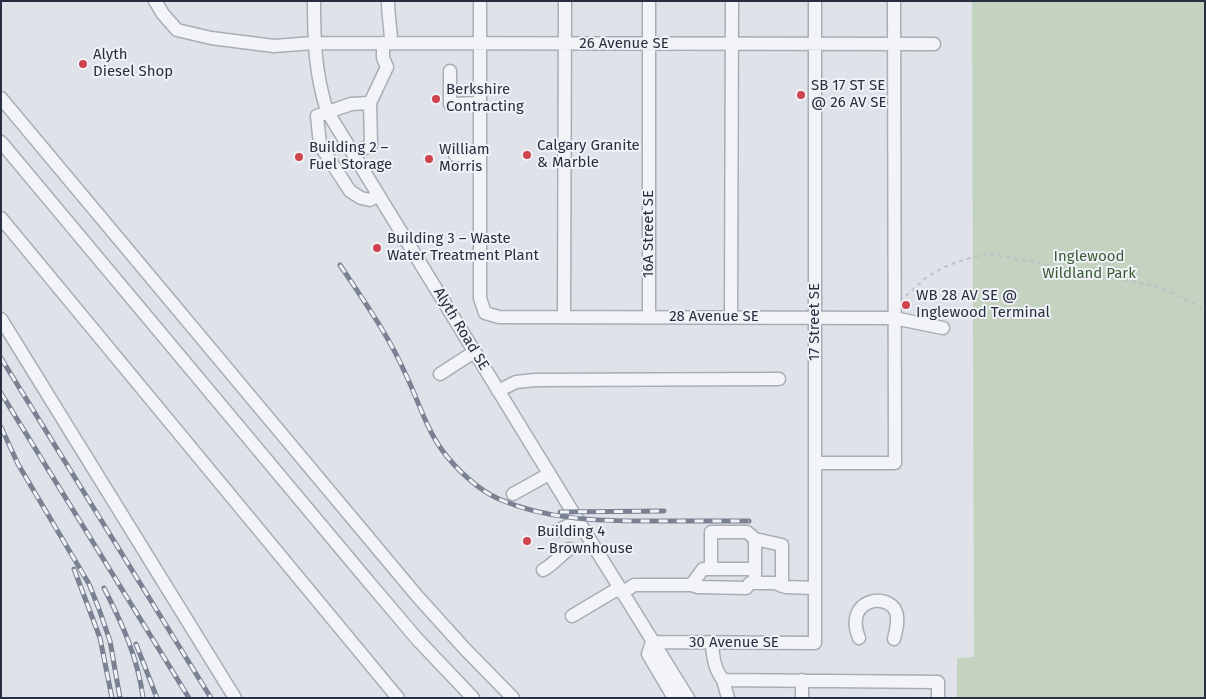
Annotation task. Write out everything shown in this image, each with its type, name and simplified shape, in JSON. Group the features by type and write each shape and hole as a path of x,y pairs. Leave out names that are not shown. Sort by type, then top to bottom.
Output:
{"street":[{"name":"26 Avenue SE","path":"155,1 177,30 210,38 274,46 314,43 934,44"},
{"name":"Alyth Road SE","path":"314,1 314,43 319,86 327,111 577,521 688,698"},
{"path":"353,154 371,145 370,103 388,67 383,58 391,24 388,1"},
{"path":"455,155 480,155 480,1"},
{"path":"564,317 565,1"},
{"name":"16A Street SE","path":"649,1 649,317"},
{"path":"732,1 732,318"},
{"name":"17 Street SE","path":"815,1 815,643"},
{"path":"815,463 895,463 894,1"},
{"path":"450,71 450,104 480,103"},
{"path":"1,98 418,597 513,698"},
{"path":"370,103 351,104 317,116 320,145 350,191 361,198 370,200 378,195"},
{"path":"1,142 368,582 417,639 472,698"},
{"name":"28 Avenue SE","path":"480,155 480,298 485,313 499,317 816,318 894,312 942,328"},
{"path":"1,218 398,698"},
{"path":"1,319 235,698"},
{"path":"440,374 474,352"},
{"path":"498,391 516,382 535,380 779,379"},
{"path":"513,494 549,474"},
{"path":"557,531 577,521"},
{"path":"711,569 711,532 748,532 755,539 782,545 782,586"},
{"path":"755,539 755,583"},
{"path":"543,570 554,563 557,556 569,549"},
{"path":"691,585 703,569 755,569"},
{"path":"572,616 620,590 634,585 691,585 698,587 746,588 750,583 776,583 782,586 815,588"},
{"path":"859,638 855,629 859,609 866,603 879,601 890,604 895,610 897,619 894,639"},
{"path":"652,642 648,654 674,698"},
{"name":"30 Avenue SE","path":"652,642 815,643"},
{"path":"712,643 716,671 723,680 728,698"},
{"path":"723,680 938,682 938,698"},
{"path":"802,680 802,698"}],"path":[{"path":"894,312 930,276 966,258 992,254 1160,287 1201,307 1205,311"}],"green space":[{"name":"Inglewood Wildland Park","path":"972,1 1205,1 1205,698 957,698 957,658 974,657"}],"railway":[{"path":"340,265 392,346 436,441 460,471 483,490 517,506 574,518 632,521 749,521"},
{"path":"1,358 211,698"},
{"path":"1,393 189,698"},
{"path":"1,427 18,464 89,584 110,641 120,698"},
{"path":"560,512 664,511"},
{"path":"74,569 100,638 112,698"},
{"path":"104,588 117,614 133,655 143,698"},
{"path":"136,644 157,698"}],"place":[{"name":"Alyth Diesel Shop","path":"83,64"},
{"name":"SB 17 ST SE @ 26 AV SE","path":"801,95"},
{"name":"Berkshire Contracting","path":"436,99"},
{"name":"Calgary Granite & Marble","path":"527,155"},
{"name":"Building 2 – Fuel Storage","path":"299,157"},
{"name":"William Morris","path":"429,159"},
{"name":"Building 3 – Waste Water Treatment Plant","path":"377,248"},
{"name":"WB 28 AV SE @ Inglewood Terminal","path":"906,305"},
{"name":"Building 4 – Brownhouse","path":"527,541"}]}
